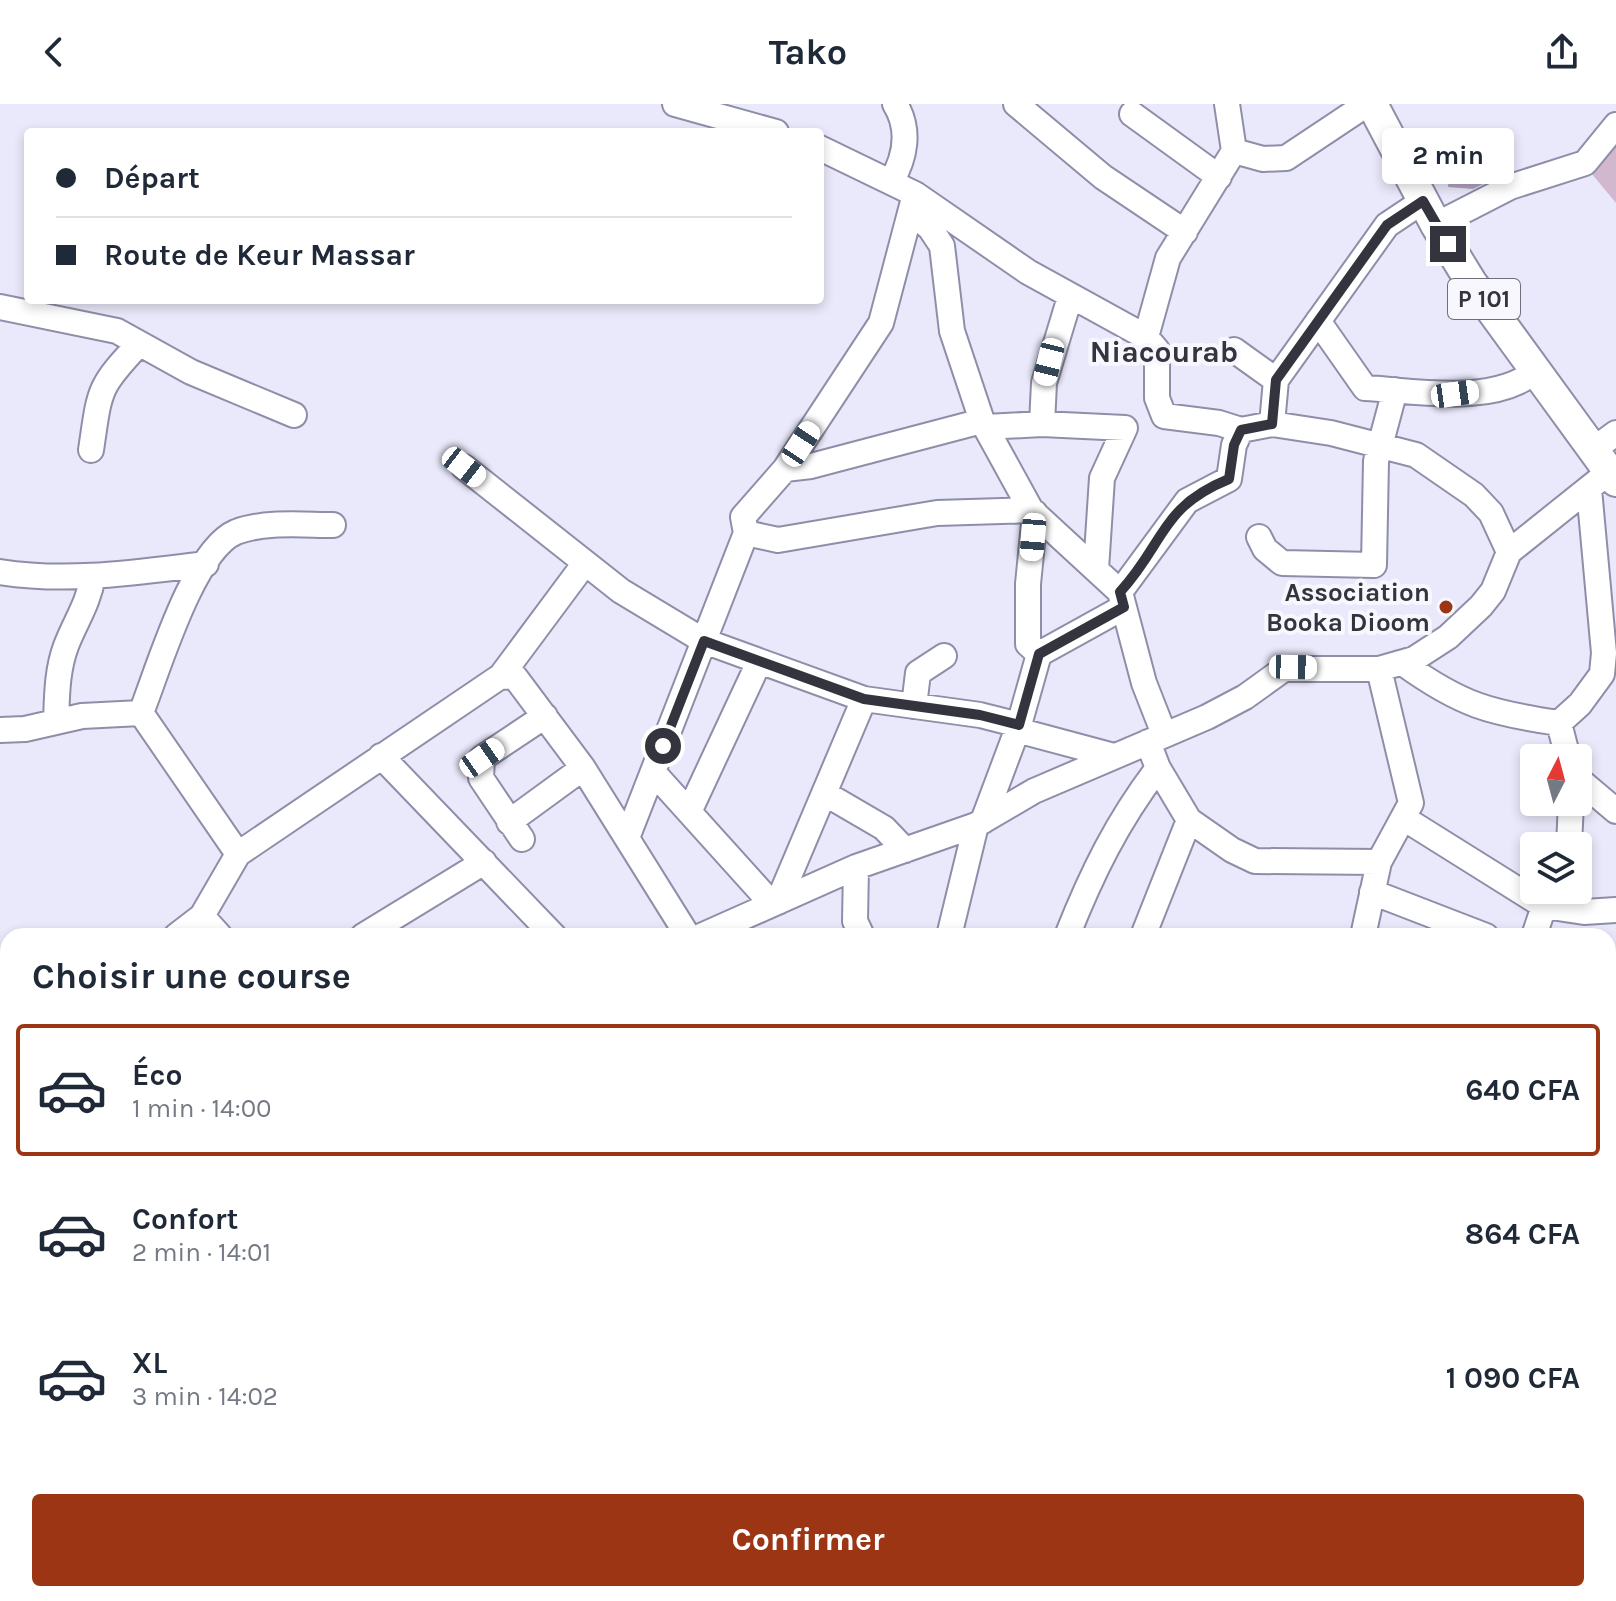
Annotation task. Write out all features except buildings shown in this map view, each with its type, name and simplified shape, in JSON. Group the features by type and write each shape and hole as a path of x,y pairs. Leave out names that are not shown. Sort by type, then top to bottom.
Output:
{"main road":[{"name":"P 101","path":"1370,104 1430,213 1536,371 1605,465"}],"street":[{"path":"675,104 762,128"},
{"path":"1016,104 1103,177 1185,232"},
{"path":"1146,337 1168,258 1234,151 1227,104"},
{"path":"1234,151 1263,159 1286,158 1370,104"},
{"path":"891,182 904,152 902,107"},
{"path":"1132,114 1219,177"},
{"path":"1272,424 1276,380 1387,225 1585,163 1616,125"},
{"path":"824,150 891,182 913,203 942,246 952,331 984,424 1033,512 1096,569 1122,600 1156,738 1158,768 1189,820 1216,841 1255,861 1379,862"},
{"path":"913,203 1070,297 1146,337 1157,350 1157,398 1164,416 1219,423 1241,430 1272,424 1380,444 1416,455 1474,495 1491,513 1509,552"},
{"path":"627,838 746,533 743,517 785,469 881,323 913,203"},
{"path":"1042,424 1044,383 1070,297"},
{"path":"0,307 117,331 219,385 294,415"},
{"path":"1318,321 1365,388 1455,394 1520,384 1536,371"},
{"path":"91,450 99,394 110,374 139,344"},
{"path":"1234,350 1276,380"},
{"path":"1259,537 1265,549 1282,563 1374,565 1374,481 1380,444 1395,390"},
{"path":"785,469 811,466 984,424 1125,428 1102,478 1096,569"},
{"path":"958,928 980,823 1018,728 1039,654 1122,600 1187,501 1229,479 1234,445 1241,430"},
{"path":"719,928 856,867 980,823 1034,791 1245,697 1284,669 1379,669 1404,664 1448,637 1481,606 1493,591 1509,552 1605,465"},
{"path":"1404,664 1447,695 1472,706 1559,723 1608,688 1610,652 1605,465"},
{"path":"464,467 621,591 704,641 864,699 1018,728 1114,756"},
{"path":"746,533 778,540 937,513 1033,512"},
{"path":"1033,512 1028,644 1039,654"},
{"path":"141,713 190,586 232,534 252,527 333,525"},
{"path":"186,928 202,916 238,854 501,676 585,563"},
{"path":"0,572 39,578 93,576 206,564"},
{"path":"56,721 59,670 67,644 84,614 93,576"},
{"path":"914,706 918,673 944,656"},
{"path":"689,812 759,662"},
{"path":"1365,928 1379,862 1405,819 1411,797 1379,669"},
{"path":"501,676 515,677 583,768 683,928"},
{"path":"775,903 864,699"},
{"path":"0,730 141,713"},
{"path":"141,713 238,854"},
{"path":"545,716 482,758 481,778 516,830 583,768"},
{"path":"1559,723 1564,744"},
{"path":"381,756 546,928"},
{"path":"1070,928 1092,875 1123,814 1158,768"},
{"path":"653,772 775,903"},
{"path":"1592,791 1616,811"},
{"path":"824,793 884,828 905,850"},
{"path":"1405,819 1520,881"},
{"path":"1146,928 1189,820"},
{"path":"376,928 484,862"},
{"path":"856,867 855,921 858,928"},
{"path":"1372,892 1465,928"},
{"path":"1540,928 1557,904"},
{"path":"1572,904 1616,910"},
{"path":"202,916 213,928"}],"shaded area":[{"path":"1616,144 1616,203 1587,168"}],"place":[{"name":"Association Booka Dioom","path":"1446,607"}],"district":[{"name":"Niacourab","path":"1164,352"}],"route":[{"path":"663,746 704,641 864,699 980,715 1019,725 1039,654 1124,607 1120,592 1171,518 1187,501 1229,479 1234,445 1241,430 1272,424 1276,380 1387,225 1423,201 1448,244"}]}
